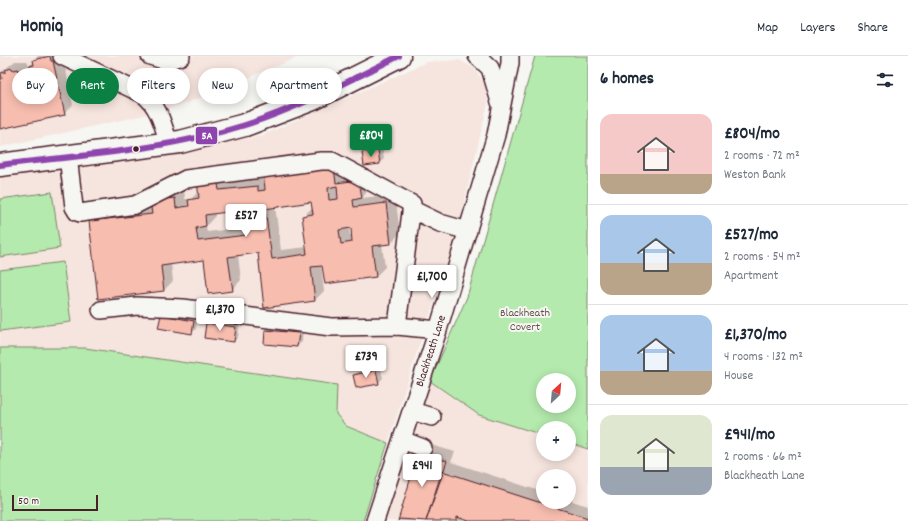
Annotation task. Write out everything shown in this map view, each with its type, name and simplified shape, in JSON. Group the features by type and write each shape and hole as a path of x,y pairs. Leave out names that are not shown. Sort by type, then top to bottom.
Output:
{"highway":[{"path":"0,165 169,144 245,125 313,99 399,56"}],"street":[{"path":"62,56 143,94 150,99 155,105 169,144"},
{"path":"150,56 167,61 181,56"},
{"name":"Blackheath Lane","path":"477,56 490,68 502,110"},
{"name":"Blackheath Lane","path":"375,521 438,330 496,135 502,110 506,81 496,56"},
{"path":"506,81 510,56"},
{"path":"68,156 74,206 80,213 135,205 186,179 321,161 332,161 412,204 397,326"},
{"path":"410,215 440,223 466,237"},
{"path":"102,310 137,306 183,308 331,328 397,326 438,330"},
{"path":"412,410 432,417"},
{"path":"402,440 423,448"}],"shaded area":[{"path":"0,56 301,56 272,68 256,68 256,75 248,78 248,68 198,68 198,99 190,102 190,68 127,68 127,104 183,104 158,112 0,147"},
{"path":"459,60 474,68 485,84 488,103 453,250 421,340 363,521 0,521 0,176 261,136 333,104 342,104 342,100 427,62"},
{"path":"430,381 479,415 536,433 536,461 576,461 576,445 588,449 588,521 384,521"}],"green space":[{"name":"Blackheath Covert","path":"535,56 588,56 588,449 576,445 576,421 536,421 536,433 479,415 430,381 467,297"},
{"path":"52,192 60,248 0,257 0,199"},
{"path":"63,262 71,322 0,331 0,270"},
{"path":"0,348 85,348 337,385 336,414 346,426 388,443 363,521 0,521"}],"building":[{"path":"50,56 55,68 29,68 29,66 34,65 33,60"},
{"path":"12,68 12,104 58,104 58,84 65,115 0,129 0,79 2,79 1,73 6,72 5,70"},
{"path":"378,149 380,164 364,166 362,152"},
{"path":"334,168 336,183 359,180 362,198 353,200 354,207 386,203 391,244 372,246 376,277 325,284 322,266 311,267 315,301 264,308 258,253 228,257 233,291 208,294 204,260 161,266 164,291 98,299 89,221 152,214 150,201 175,198 176,208 189,206 188,200 199,198 197,181 217,178 219,190 258,186 258,191 265,190 264,177","holes":["337,186 338,199 329,200 328,188","311,202 313,214 302,216 307,254 272,259 265,209","242,210 246,235 198,241 196,228 206,226 205,215","351,228 352,242 341,244 339,230"]},
{"path":"161,315 194,321 192,334 158,328"},
{"path":"206,323 236,327 234,342 204,338"},
{"path":"265,330 299,333 297,347 264,344"},
{"path":"376,370 379,384 356,388 353,375"},
{"path":"418,453 447,461 426,521 400,519 398,521"},
{"path":"442,471 536,501 536,509 560,509 588,518 588,521 469,521 457,517 457,521 426,521"}],"transit line":[{"name":"5A","path":"0,165 124,151 185,140 245,125 285,111 324,94 399,56"}]}
